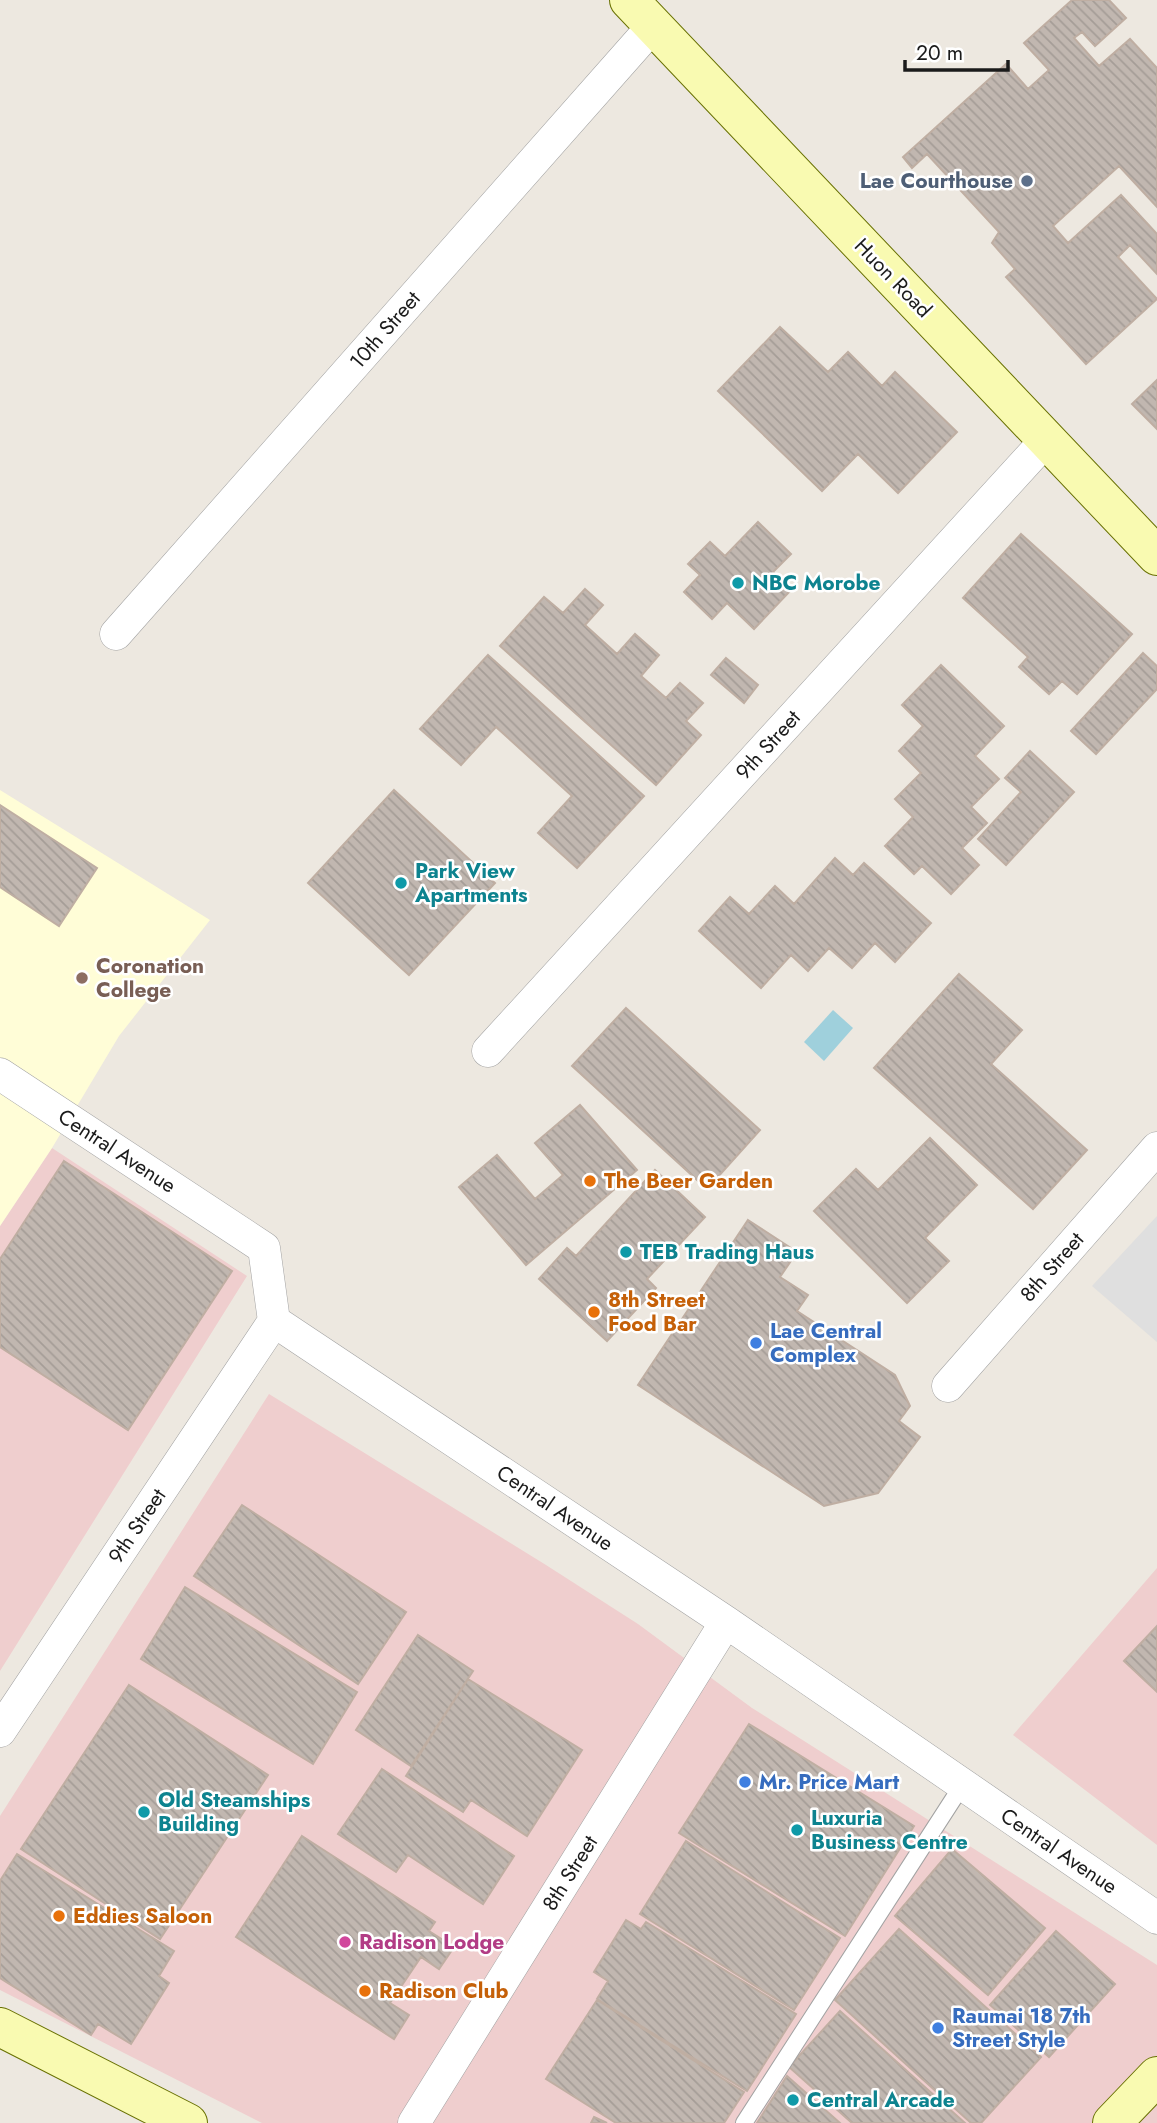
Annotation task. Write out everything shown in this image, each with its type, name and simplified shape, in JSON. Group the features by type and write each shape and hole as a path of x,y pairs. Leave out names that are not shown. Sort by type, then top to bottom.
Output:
{"main road":[{"name":"Huon Road","path":"641,13 1157,556"},
{"path":"0,2027 188,2123"},
{"path":"1112,2123 1157,2077"}],"street":[{"name":"10th Street","path":"116,634 641,13"},
{"name":"9th Street","path":"488,1051 1047,439"},
{"name":"Central Avenue","path":"0,1074 264,1248 274,1321 726,1622 1157,1918"},
{"name":"8th Street","path":"948,1386 1157,1148"},
{"name":"9th Street","path":"0,1731 274,1321"},
{"name":"8th Street","path":"414,2123 726,1622"}],"lane":[{"path":"744,2123 963,1784"}],"shaded area":[{"name":"Coronation College","path":"0,790 210,920 119,1036 52,1148 0,1226"},
{"path":"52,1148 247,1276 0,1671 0,1226"},
{"path":"1157,1216 1157,1342 1092,1286"},
{"path":"269,1394 638,1624 752,1708 1157,1965 1157,2123 262,2123 0,1990 0,1816"},
{"path":"1157,1568 1157,1845 1013,1735"}],"water":[{"path":"833,1010 853,1028 824,1061 804,1042"}],"building":[{"name":"Lae Courthouse","path":"1072,0 1109,0 1126,18 1095,46 1082,32 1074,38 1099,66 1130,39 1157,68 1157,207 1119,166 1053,226 1068,243 1121,195 1157,234 1157,274 1130,245 1118,257 1157,299 1086,364 1006,277 1015,269 992,243 999,232 927,154 912,168 903,157 1006,64 1028,89 1049,70 1024,43"},
{"path":"780,327 828,372 848,352 882,386 895,372 957,432 898,493 858,454 822,491 718,391"},
{"path":"1157,380 1157,429 1132,404"},
{"name":"NBC Morobe","path":"758,522 791,554 773,572 791,590 754,629 727,603 712,619 684,592 700,575 688,564 710,542 725,556"},
{"path":"1021,534 1132,634 1077,694 1062,681 1049,694 1019,667 1028,657 963,598"},
{"path":"585,589 603,605 585,625 617,654 635,634 659,655 641,676 666,698 680,683 703,703 686,721 701,735 656,785 500,646 544,597 563,613"},
{"path":"1143,653 1157,666 1157,689 1096,754 1071,731"},
{"path":"488,655 644,796 577,868 538,833 572,796 496,727 461,765 420,729"},
{"path":"726,658 758,685 744,703 711,675"},
{"path":"941,665 1004,726 975,756 999,779 971,807 987,823 962,848 979,865 951,894 922,866 914,874 885,846 913,817 895,799 921,773 899,751 923,726 902,705"},
{"path":"1030,751 1074,792 1006,865 978,839 1021,792 1005,778"},
{"name":"Park View Apartments","path":"394,790 495,883 409,975 308,883"},
{"path":"0,805 97,868 59,926 0,887"},
{"path":"835,858 853,875 864,863 931,923 895,962 875,943 852,968 829,948 808,971 791,955 761,988 699,931 730,897 749,914 775,886 794,904"},
{"path":"959,974 1022,1030 991,1064 1087,1150 1033,1209 874,1068"},
{"path":"626,1008 760,1130 707,1189 572,1066"},
{"name":"The Beer Garden","path":"580,1105 637,1170 526,1265 459,1187 497,1155 535,1199 563,1175 535,1143"},
{"path":"930,1138 977,1185 925,1238 949,1261 907,1303 814,1211 856,1169 878,1190"},
{"path":"64,1161 232,1271 128,1430 0,1347 0,1259"},
{"name":"TEB Trading Haus","path":"655,1170 705,1217 647,1279 656,1288 607,1341 539,1279 567,1248 576,1256"},
{"name":"Lae Central Complex","path":"748,1220 797,1252 780,1277 808,1295 797,1311 895,1375 910,1406 899,1421 920,1437 878,1493 824,1506 638,1385"},
{"path":"242,1505 406,1612 358,1684 194,1576"},
{"path":"185,1587 357,1692 313,1764 141,1659"},
{"path":"1157,1626 1157,1692 1124,1661"},
{"path":"418,1635 473,1671 411,1766 356,1730"},
{"path":"468,1679 582,1750 527,1836 471,1800 463,1812 406,1776"},
{"name":"Old Steamships Building","path":"129,1685 268,1775 160,1939 21,1849"},
{"name":"Luxuria Business Centre","path":"749,1724 914,1826 845,1936 679,1833"},
{"path":"382,1769 514,1856 483,1904 408,1855 396,1872 338,1834"},
{"name":"Radison Lodge","path":"302,1836 435,1922 429,1931 454,1947 439,1969 421,1957 390,2003 409,2015 394,2039 236,1937"},
{"path":"686,1841 840,1938 794,2010 640,1914"},
{"path":"952,1849 1045,1928 988,1995 895,1916"},
{"name":"Eddies Saloon","path":"17,1854 174,1951 159,1976 169,1983 131,2044 98,2024 91,2035 0,1978 0,1881"},
{"path":"626,1920 641,1929 646,1922 796,2014 747,2091 597,1999 608,1981 594,1972"},
{"name":"Raumai 18 7th Street Style","path":"899,1929 1041,2057 981,2123 971,2123 835,2000"},
{"path":"1056,1931 1115,1984 1049,2057 990,2005"},
{"path":"597,2000 744,2092 724,2123 616,2123 546,2079"},
{"path":"840,2011 965,2123 852,2123 789,2067"},
{"name":"Central Arcade","path":"787,2076 840,2123 757,2123"},
{"path":"594,2117 607,2123 591,2123"}],"place":[{"name":"Lae Courthouse","path":"1027,181"},
{"name":"NBC Morobe","path":"738,583"},
{"name":"Park View Apartments","path":"401,883"},
{"name":"Coronation College","path":"82,978"},
{"name":"The Beer Garden","path":"590,1181"},
{"name":"TEB Trading Haus","path":"626,1252"},
{"name":"8th Street Food Bar","path":"594,1312"},
{"name":"Lae Central Complex","path":"756,1343"},
{"name":"Mr. Price Mart","path":"745,1782"},
{"name":"Old Steamships Building","path":"144,1812"},
{"name":"Luxuria Business Centre","path":"797,1830"},
{"name":"Eddies Saloon","path":"59,1916"},
{"name":"Radison Lodge","path":"345,1942"},
{"name":"Radison Club","path":"365,1991"},
{"name":"Raumai 18 7th Street Style","path":"938,2028"},
{"name":"Central Arcade","path":"793,2100"}]}
